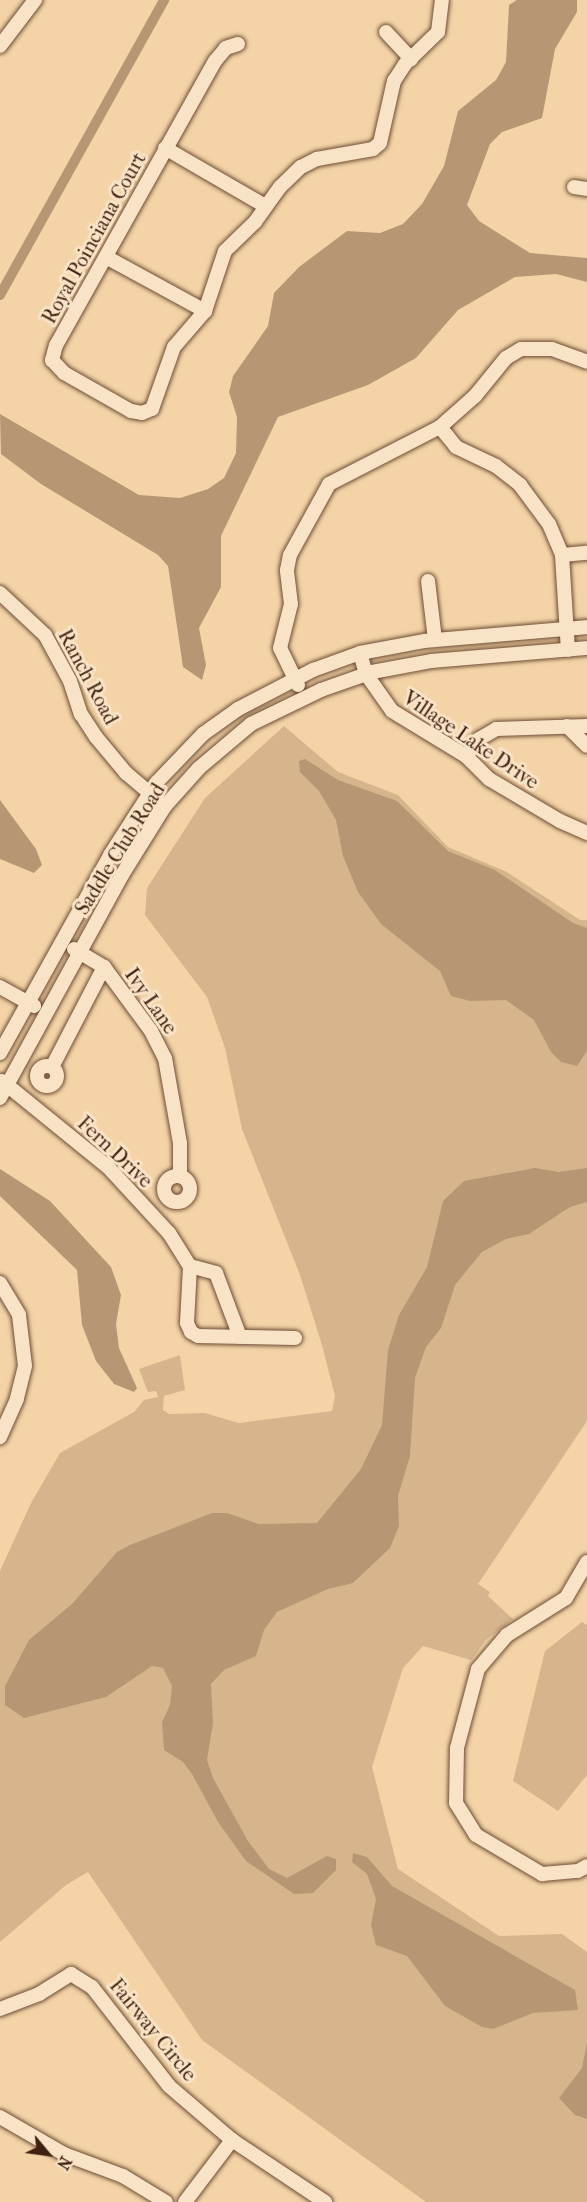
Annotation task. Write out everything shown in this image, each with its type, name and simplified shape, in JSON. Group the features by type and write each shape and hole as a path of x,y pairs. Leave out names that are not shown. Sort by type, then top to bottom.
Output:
{"street":[{"path":"0,44 35,0"},
{"path":"106,256 205,311 225,251 255,222 265,206 301,167 317,159 373,149 380,143 394,81 411,59 438,32 442,0"},
{"path":"386,32 411,59"},
{"name":"Royal Poinciana Court","path":"205,311 174,347 152,409 142,413 131,411 64,373 52,360 56,345 215,61 226,48 238,44"},
{"path":"165,148 265,206"},
{"path":"305,698 280,648 291,604 287,570 290,555 329,484 441,427 475,396 506,358 521,349 552,349 587,362"},
{"path":"441,427 456,447 496,466 520,484 549,524 562,555 568,650"},
{"path":"562,555 587,553"},
{"path":"428,581 435,640"},
{"name":"Ranch Road","path":"0,592 45,635 70,681 81,714 126,773 165,806"},
{"name":"Saddle Club Road","path":"0,1053 149,793 203,734 238,709 294,679 360,653 435,640 587,627"},
{"name":"Saddle Club Road","path":"0,1098 4,1082 165,806 199,768 251,724 305,698 366,674 432,660 587,648"},
{"name":"Village Lake Drive","path":"360,653 366,674 392,711 466,756 489,779 560,821 587,832"},
{"path":"567,726 587,746"},
{"path":"466,756 479,739 496,729 587,726"},
{"name":"Ivy Lane","path":"61,943 104,967 151,1030 165,1058 180,1143 180,1176"},
{"path":"52,1067 104,967"},
{"path":"0,987 46,1013"},
{"name":"Fern Drive","path":"4,1082 108,1167 169,1233 190,1266"},
{"path":"240,1337 216,1273 190,1266 187,1323 191,1332 198,1336 240,1337 295,1338"},
{"path":"0,1283 20,1315 25,1366 17,1399 0,1437"},
{"path":"587,1562 566,1598 507,1635 477,1670 457,1748 456,1803 476,1835 543,1874 578,1871 587,1866"},
{"name":"Fairway Circle","path":"0,2009 39,1994 71,1974 92,1987 169,2086 232,2139 325,2202"},
{"path":"0,2117 64,2154 123,2176 166,2202"},
{"path":"185,2202 232,2139"}],"shaded area":[{"path":"517,0 577,0 577,12 555,49 542,118 502,132 490,144 467,205 479,221 530,253 587,258 587,282 556,274 515,277 458,310 416,358 368,385 278,417 221,536 221,587 199,628 206,665 202,680 183,667 168,566 158,555 41,484 1,454 0,414 139,495 180,498 208,489 224,478 236,453 237,417 229,392 233,376 268,326 274,293 299,267 347,231 380,233 403,224 422,204 444,166 458,111 496,80 506,62 509,5"},
{"path":"284,726 338,772 398,795 448,847 507,872 580,920 587,920 587,1421 478,1584 490,1592 488,1596 513,1619 486,1640 471,1660 423,1646 403,1668 372,1767 398,1869 499,1936 562,1934 587,1952 587,2202 426,2202 202,2040 88,1872 66,1885 0,1942 0,1571 31,1503 60,1453 134,1412 144,1400 158,1397 156,1391 148,1392 139,1369 180,1355 185,1390 164,1396 163,1410 169,1414 205,1413 239,1423 332,1411 335,1396 322,1345 300,1275 242,1129 225,1048 207,997 145,915 147,888 205,798"},
{"path":"305,759 338,780 397,801 448,851 495,870 573,923 587,928 587,1051 577,1066 561,1062 551,1052 534,1020 506,1000 470,1001 451,996 440,971 381,924 358,892 343,856 336,820 319,791 300,772 299,761"},
{"path":"0,800 36,849 42,865 34,873 0,859"},
{"path":"535,1168 559,1172 587,1168 587,1202 570,1207 529,1234 506,1239 482,1252 455,1285 441,1328 426,1347 415,1378 410,1456 398,1496 399,1526 390,1548 353,1583 328,1589 277,1612 264,1630 256,1656 224,1670 211,1684 213,1723 207,1760 213,1778 248,1841 269,1869 287,1878 327,1856 336,1859 336,1870 313,1893 294,1894 246,1861 218,1822 192,1774 183,1762 164,1750 162,1722 170,1705 172,1686 163,1668 152,1666 106,1697 24,1718 5,1705 5,1686 29,1640 73,1603 117,1552 130,1545 212,1513 227,1513 259,1524 317,1523 361,1469 382,1425 388,1350 399,1315 427,1267 443,1201 464,1181"},
{"path":"0,1169 50,1201 111,1267 121,1295 116,1324 119,1348 137,1388 134,1392 114,1384 96,1361 82,1325 77,1270 0,1196"},
{"path":"582,1622 587,1625 587,1775 558,1811 513,1781 545,1651"},
{"path":"353,1853 367,1857 392,1886 575,1990 578,2010 533,2013 493,2029 482,2027 445,2006 407,1956 376,1945 371,1925 376,1899 367,1874 352,1862"},
{"path":"587,2043 587,2119 575,2115 559,2098 582,2068"}],"waterway":[{"path":"0,295 164,0"}]}
